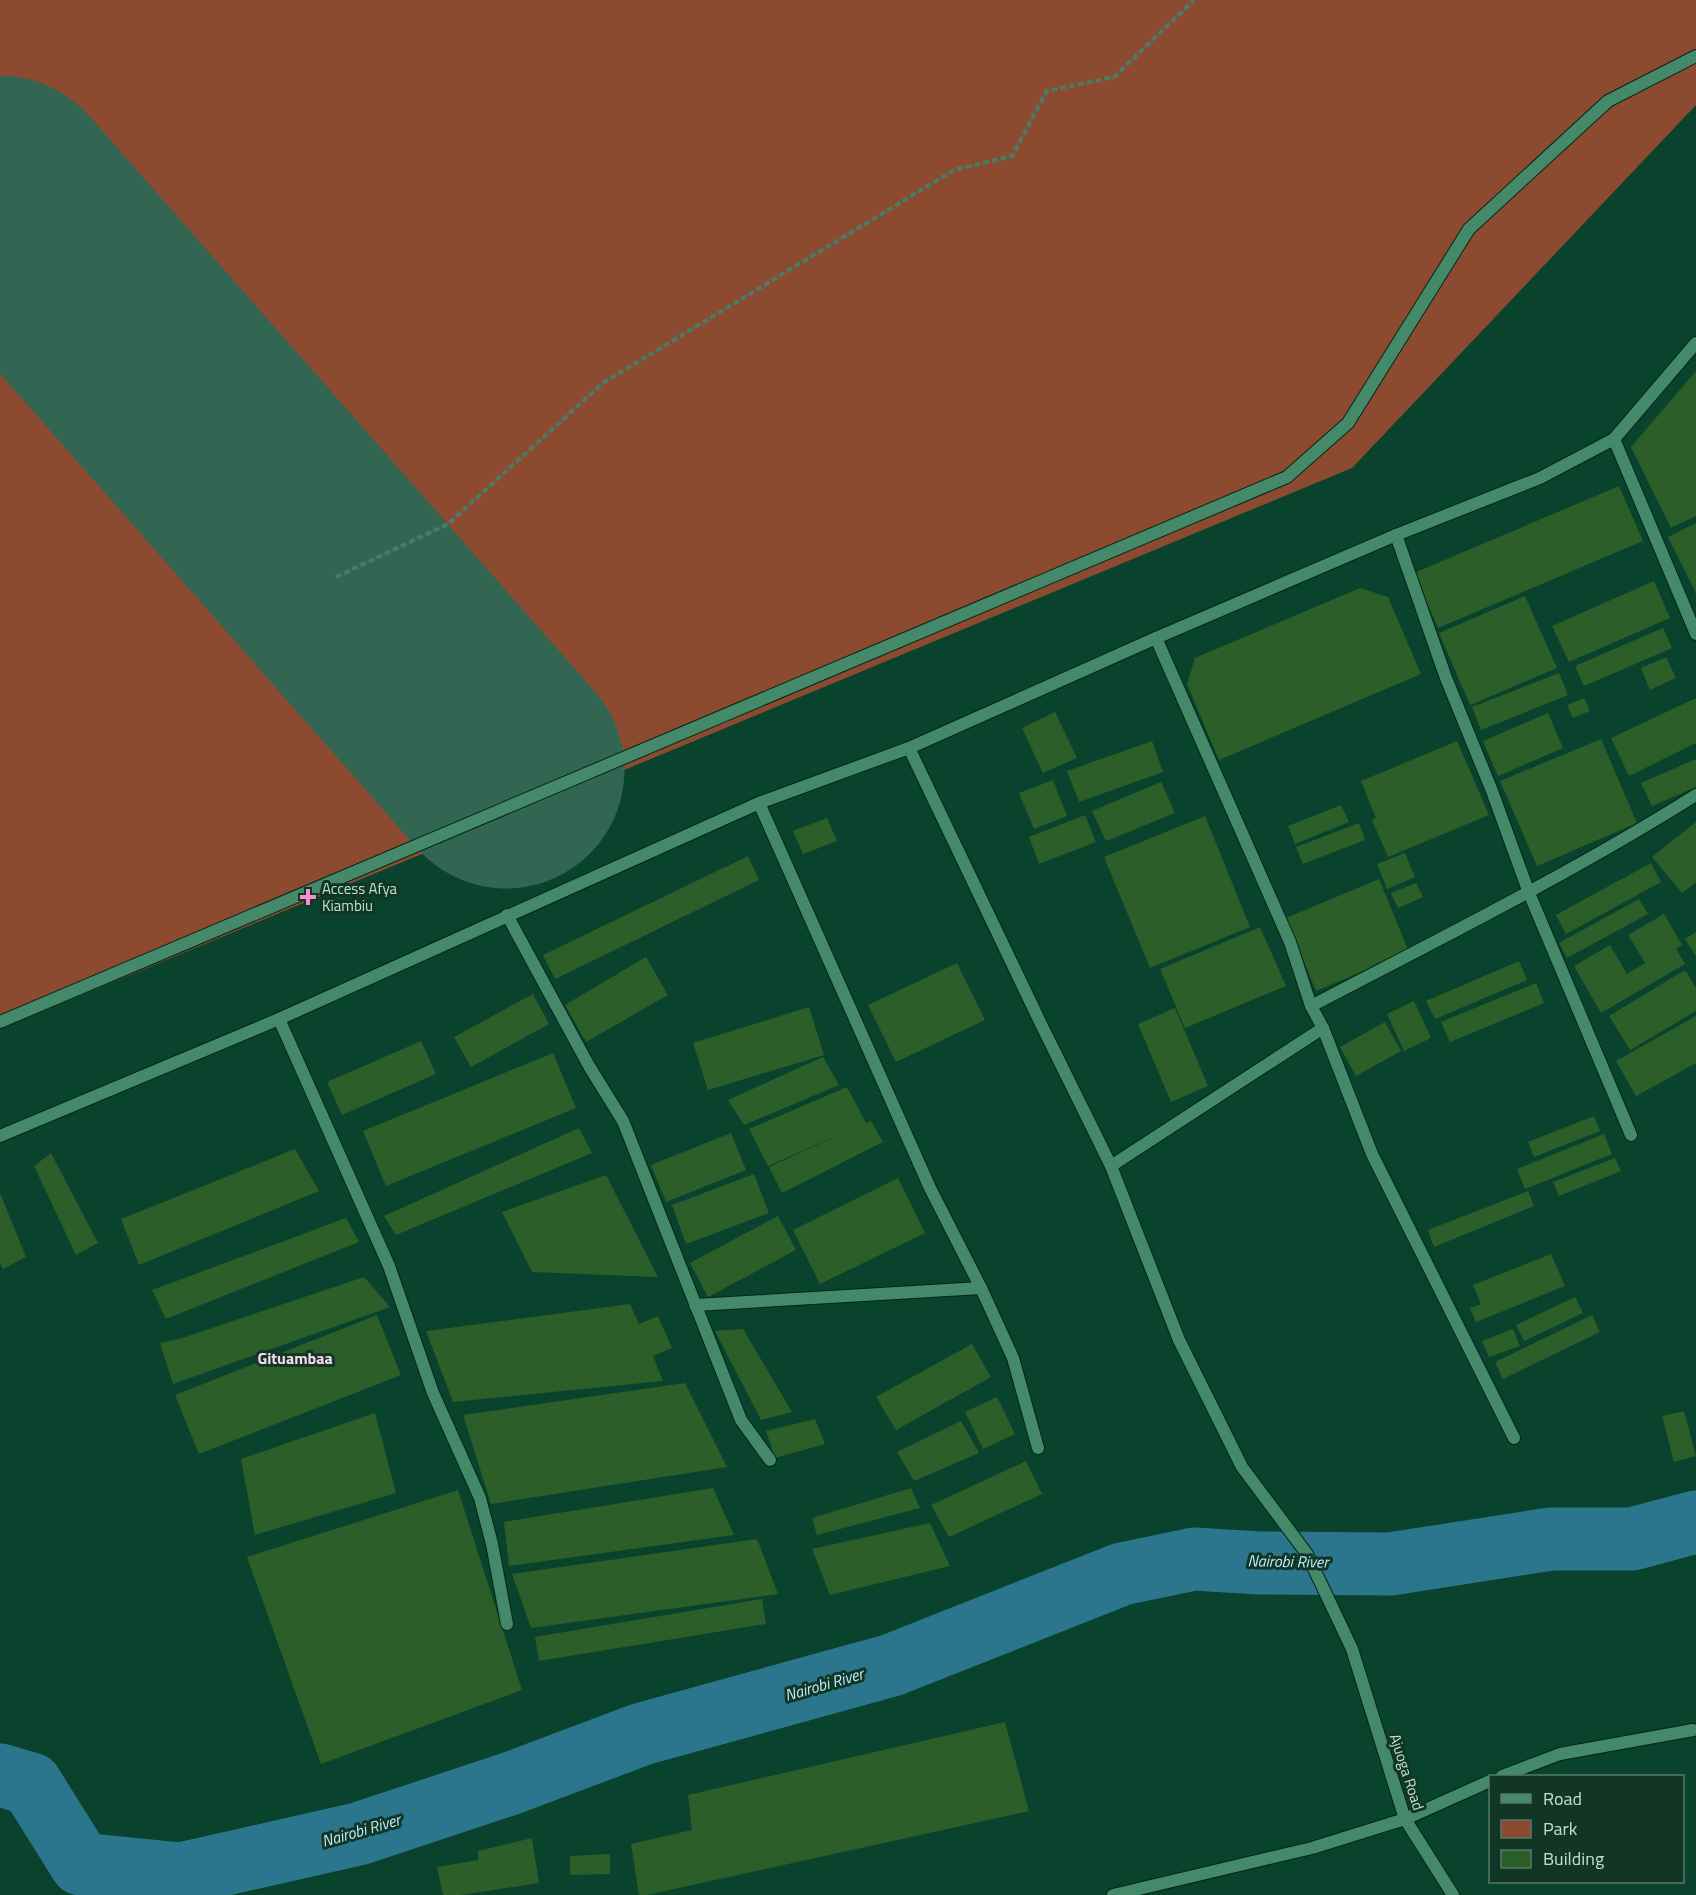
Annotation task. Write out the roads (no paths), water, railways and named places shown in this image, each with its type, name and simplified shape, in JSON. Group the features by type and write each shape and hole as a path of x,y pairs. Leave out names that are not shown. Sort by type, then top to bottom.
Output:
{"street":[{"path":"0,1022 1287,477 1348,423 1469,229 1608,101 1696,56"},
{"path":"0,1136 279,1019 759,803 909,748 1156,638 1396,535 1540,478 1614,439 1696,343"},
{"path":"1614,439 1696,634"},
{"path":"1396,535 1446,678 1492,791 1528,893 1631,1135"},
{"path":"1156,638 1290,942 1311,1006 1323,1028 1372,1154 1514,1438"},
{"name":"Ajuoga Road","path":"909,748 1111,1166 1179,1340 1242,1467 1307,1554 1352,1649 1405,1819 1453,1895"},
{"path":"1311,1006 1528,893 1649,825 1696,795"},
{"path":"759,803 930,1188 981,1288 1013,1359 1038,1448"},
{"path":"507,915 589,1066 623,1121 741,1420 770,1460"},
{"path":"279,1019 389,1266 433,1393 480,1498 492,1544 507,1624"},
{"path":"1111,1166 1323,1028"},
{"path":"695,1305 981,1288"},
{"path":"1505,1775 1560,1754 1693,1730"},
{"path":"1113,1895 1312,1848 1405,1819 1489,1783"}],"waterway":[{"name":"Nairobi River","path":"0,1775 31,1784 81,1864 181,1874 358,1834 509,1784 642,1734 892,1665 1122,1574 1194,1559 1260,1563 1390,1564 1551,1539 1632,1539 1696,1522"}],"place":[{"name":"Access Afya Kiambiu","path":"308,897"}],"district":[{"name":"Gituambaa","path":"295,1358"}]}
